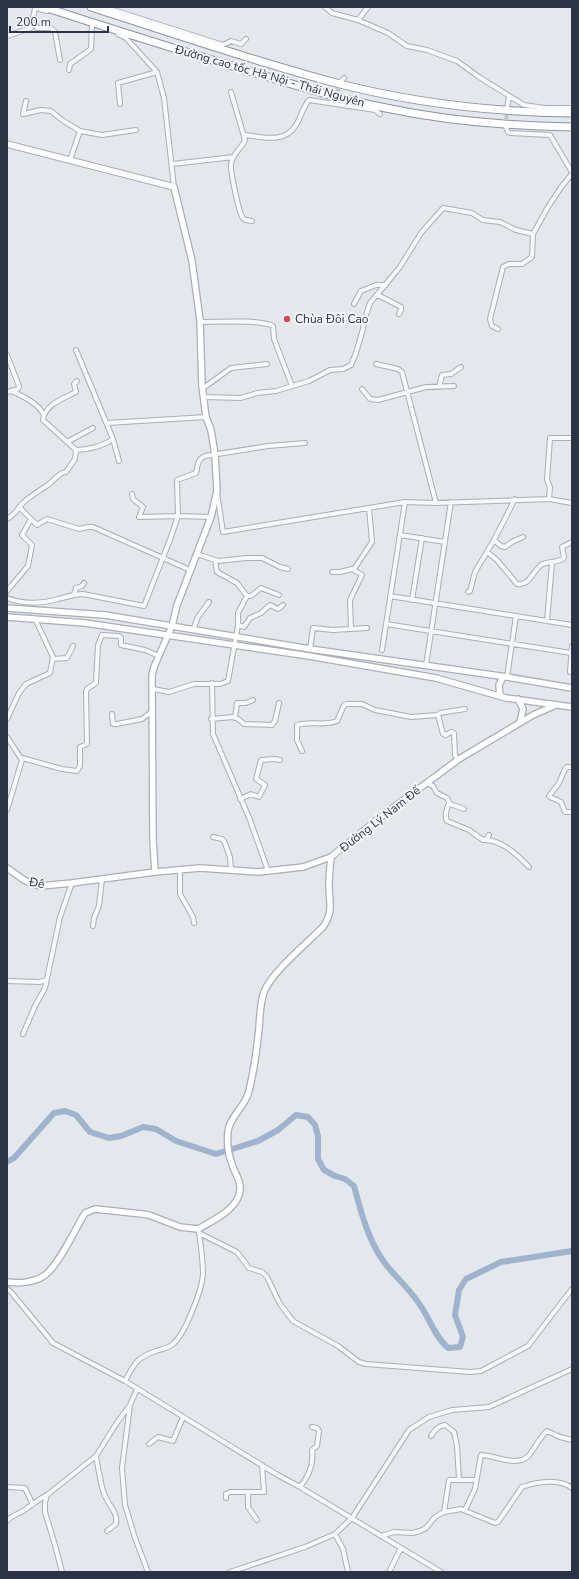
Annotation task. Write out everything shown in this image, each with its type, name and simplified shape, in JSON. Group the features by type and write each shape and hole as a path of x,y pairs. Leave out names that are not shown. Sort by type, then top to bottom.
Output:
{"highway":[{"name":"Đường cao tốc Hà Nội - Thái Nguyên","path":"44,7 332,96 387,109 440,118 486,123 538,127 572,127"},
{"name":"Đường cao tốc Hà Nội - Thái Nguyên","path":"91,7 336,83 390,95 441,104 488,109 538,113 572,113"},
{"path":"538,127 572,130"}],"street":[{"path":"104,7 223,45 231,42 241,44 246,39"},
{"path":"325,7 332,13 358,20 388,33 407,46 427,50 457,61 521,104 545,108 572,108"},
{"path":"358,20 368,7"},
{"path":"7,36 31,28 36,8 111,31 126,38 157,72 164,98 174,187 192,261 201,322 202,388 206,417 211,430 215,455 217,491 223,532 405,502 436,503 548,499 572,503"},
{"path":"32,24 36,25 37,28 53,29 55,32 60,60"},
{"path":"69,70 70,64 91,49 92,25"},
{"path":"120,104 118,83 157,72"},
{"path":"231,92 245,135 244,144 230,164 235,195 243,219 252,221"},
{"path":"508,108 509,96"},
{"path":"245,135 275,139 294,128 309,100 335,102 375,110 380,114"},
{"path":"26,101 23,114 41,110 51,111 80,131 106,136 136,130"},
{"path":"498,329 492,326 490,319 503,267 509,264 523,263 532,257 533,234 571,170 550,135 510,133 506,127"},
{"path":"70,160 80,131"},
{"path":"7,144 174,187"},
{"path":"172,164 234,157"},
{"path":"203,397 242,398 257,393 276,391 309,382 330,370 343,369 351,365 361,338 368,308 372,300 378,295 400,267 420,234 444,208 472,213 483,220 500,222 516,230 533,234"},
{"path":"354,304 361,292 376,284 386,285"},
{"path":"378,295 400,307 402,310 399,314"},
{"path":"201,322 256,322 271,324 274,327 274,338 292,386"},
{"path":"76,350 107,423 119,461"},
{"path":"7,355 19,386 18,389 9,392"},
{"path":"202,388 231,368 267,364"},
{"path":"376,364 401,370 436,503"},
{"path":"439,386 442,375 451,374 461,367"},
{"path":"44,415 53,405 76,392 74,384 77,381"},
{"path":"362,389 368,398 373,400 382,400 426,387 454,386"},
{"path":"9,392 25,397 38,407 44,415 44,422 76,450"},
{"path":"107,423 206,417"},
{"path":"67,442 93,428"},
{"path":"548,499 550,490 547,480 550,438 572,438"},
{"path":"76,450 102,445 113,439"},
{"path":"7,598 32,603 50,601 74,594 92,595 144,606 178,516 177,480 196,473 201,458 268,446 305,443"},
{"path":"7,519 11,517 19,507 37,491 47,486 60,473 66,472 75,459 76,450"},
{"path":"155,872 153,840 152,675 172,626 177,605 211,517 217,491"},
{"path":"132,494 133,499 143,507 139,517 211,517"},
{"path":"468,592 470,591 475,572 515,500"},
{"path":"382,650 405,502"},
{"path":"426,665 451,502"},
{"path":"19,507 38,525 47,519 79,529 93,527 190,570"},
{"path":"332,572 354,569 372,542 369,508"},
{"path":"7,591 28,566 32,545 22,536 31,519"},
{"path":"400,535 445,542"},
{"path":"494,540 500,546 505,547 523,537"},
{"path":"412,600 422,538"},
{"path":"487,552 497,560 517,584 521,584 530,579 540,566 545,563 552,563 563,559 564,556 562,547 572,542"},
{"path":"197,554 215,560 262,558 280,567 288,569"},
{"path":"215,560 217,572 237,583 247,596"},
{"path":"547,621 552,563"},
{"path":"351,629 350,600 362,575 354,569"},
{"path":"74,594 76,588 82,586 84,583"},
{"path":"153,689 169,692 194,684 220,684 228,681 238,625 238,613 247,596 251,596 260,588 279,595"},
{"path":"390,596 572,624"},
{"path":"193,630 198,617 209,602"},
{"path":"238,625 244,626 250,618 261,613 270,604 278,609 284,604"},
{"path":"7,608 105,616 310,649 426,665 572,688"},
{"path":"500,696 499,685 505,677 516,616"},
{"path":"7,617 85,623 169,634 436,678 500,696 572,707"},
{"path":"7,719 8,712 26,684 50,673 53,659 35,619"},
{"path":"386,624 571,653"},
{"path":"310,649 313,628 333,630 367,628"},
{"path":"7,737 22,758 62,769 77,771 79,768 80,747 87,744 86,692 87,689 96,683 98,645 102,635 119,636 121,638 121,645 145,650 159,656"},
{"path":"53,659 67,658 73,646"},
{"path":"572,646 570,672 572,672"},
{"path":"380,668 381,659"},
{"path":"212,683 212,729 214,737 257,837 268,871"},
{"path":"518,699 523,709 520,722"},
{"path":"235,718 237,703 246,703 253,700"},
{"path":"212,719 235,718 244,724 272,725 279,702"},
{"path":"302,751 298,740 297,726 336,721 344,705 347,704 362,704 375,710 411,717 438,715 440,713 465,709"},
{"name":"Đường Lý Nam Đế","path":"198,1231 229,1209 239,1195 240,1181 231,1161 228,1141 229,1126 246,1100 249,1092 257,1047 264,992 275,974 323,927 329,918 331,911 329,884 332,857 372,824 458,760 520,722 556,705"},
{"path":"112,714 113,724 117,724 142,719 153,710"},
{"path":"438,715 443,734 446,735 451,732 454,733 455,755 458,760"},
{"path":"7,810 22,758"},
{"path":"240,800 251,794 259,797 265,788 265,785 256,779 261,760 280,760"},
{"path":"572,767 565,769 559,783 549,796 562,802 565,812 572,812"},
{"path":"427,783 433,786 436,794 447,798 449,803 464,809"},
{"path":"449,803 446,813 447,821 469,830 479,838 498,843 518,856 529,867"},
{"path":"485,840 489,835"},
{"path":"213,837 224,841 230,856 231,870"},
{"name":"Đê","path":"7,868 24,880 41,886 72,884 155,872 200,868 268,871 303,867 332,857"},
{"path":"180,870 180,894 193,917 194,924"},
{"path":"93,926 94,918 99,906 102,879"},
{"path":"23,1034 34,1006 45,988 60,917 72,884"},
{"path":"7,981 40,982 46,980"},
{"path":"7,1282 15,1283 39,1279 49,1271 85,1213 88,1211 102,1210 149,1215 180,1227 198,1231 237,1252 249,1268 262,1272 267,1277 280,1304 293,1321 338,1346 359,1362 366,1364 470,1372 481,1371 528,1346 572,1289"},
{"path":"125,1381 138,1359 172,1345 187,1324 202,1278 198,1231"},
{"path":"7,1278 24,1282"},
{"path":"15,1283 9,1290 53,1343 125,1381 441,1572"},
{"path":"230,1572 335,1534 352,1518 409,1430 429,1417 452,1410 489,1407 572,1369"},
{"path":"7,1521 12,1515 22,1512 32,1503 47,1495 96,1456 130,1405 137,1389"},
{"path":"130,1405 122,1468 125,1505 135,1538 148,1572"},
{"path":"149,1444 158,1437 172,1441 183,1417"},
{"path":"431,1436 435,1430 442,1425 445,1425 452,1430 457,1446 459,1479"},
{"path":"300,1487 308,1477 312,1462 312,1450 318,1444 319,1431 317,1428 312,1427"},
{"path":"465,1510 474,1493 481,1455 511,1461 523,1459 530,1454 547,1431 560,1437 572,1440"},
{"path":"96,1456 105,1496 114,1510 117,1521 115,1526 107,1531"},
{"path":"226,1498 226,1494 230,1492 264,1492 262,1465"},
{"path":"444,1512 448,1481 452,1479 476,1480"},
{"path":"381,1536 394,1532 414,1533 420,1531 426,1528 435,1517 444,1512 461,1509 495,1524 498,1522 522,1487 539,1483 554,1482 567,1484 572,1488"},
{"path":"7,1487 25,1488 32,1503"},
{"path":"248,1493 248,1507 257,1520"},
{"path":"47,1495 44,1512 62,1572"},
{"path":"335,1534 343,1548 348,1572"},
{"path":"389,1572 401,1548"}],"waterway":[{"path":"7,1162 14,1158 54,1113 65,1111 76,1115 90,1132 109,1138 121,1136 143,1127 156,1129 176,1141 216,1154 258,1141 278,1130 296,1115 308,1117 315,1125 318,1136 318,1159 324,1170 345,1179 354,1186 366,1226 378,1253 388,1267 416,1299 424,1310 443,1344 448,1348 460,1347 463,1337 455,1315 459,1290 466,1279 501,1262 572,1251"}],"tunnel":[{"path":"336,98 340,83"},
{"path":"506,125 507,110"}],"place":[{"name":"Chùa Đôi Cao","path":"287,319"}]}
